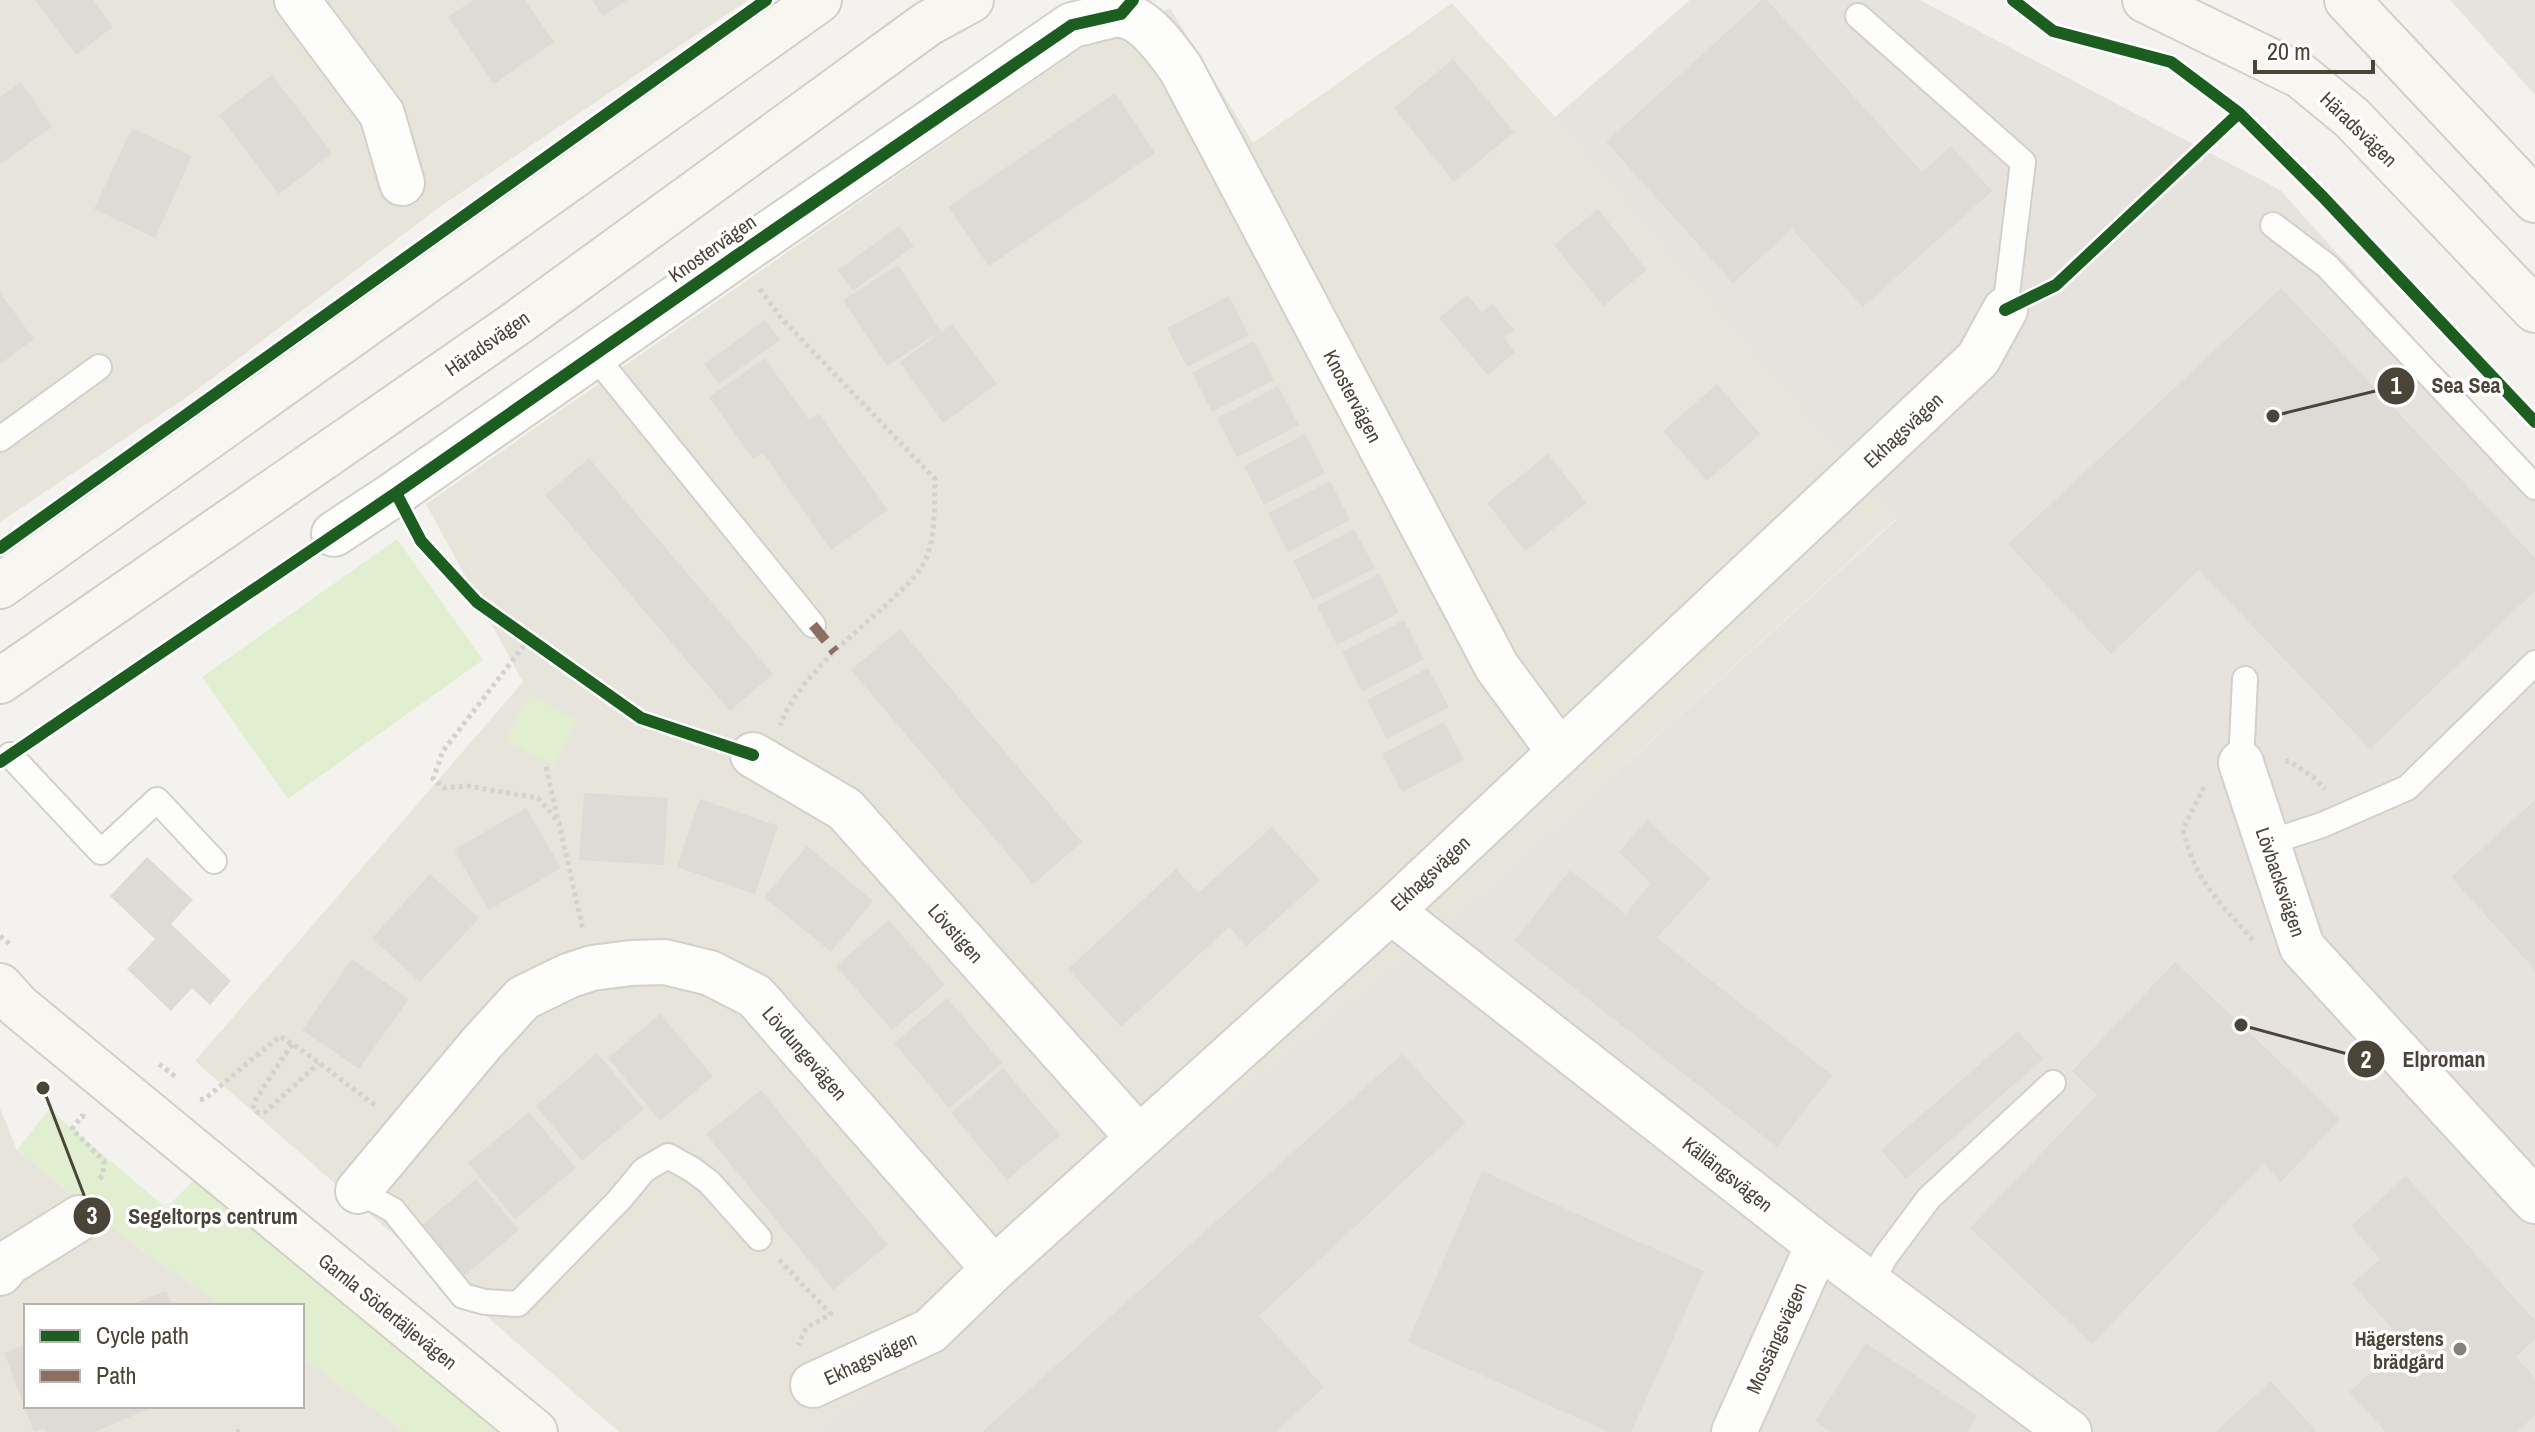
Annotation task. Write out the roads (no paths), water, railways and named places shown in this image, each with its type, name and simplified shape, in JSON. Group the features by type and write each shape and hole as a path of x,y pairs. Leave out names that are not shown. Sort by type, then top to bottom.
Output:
{"main road":[{"path":"0,586 819,0"},
{"name":"Häradsvägen","path":"0,681 517,323 927,24 971,0"},
{"name":"Häradsvägen","path":"2145,0 2301,76 2352,118 2535,310"},
{"path":"2347,0 2535,200"},
{"name":"Gamla Södertäljevägen","path":"8,984 535,1432"}],"street":[{"path":"297,0 382,114 402,183"},
{"name":"Knostervägen","path":"334,534 1072,25 1121,14 1136,21 1161,41 1181,69 1497,667 1559,751"},
{"name":"Ekhagsvägen","path":"805,1366 930,1331 1138,1137 1391,911 1978,359 2005,310"},
{"name":"Lövstigen","path":"753,755 845,809 1138,1137"},
{"name":"Lövbacksvägen","path":"2241,763 2302,947 2535,1201"},
{"name":"Källängsvägen","path":"1391,911 1818,1245 2069,1432"},
{"name":"Lövdungevägen","path":"358,1191 523,998 592,968 665,962 710,973 755,996 994,1269"},
{"path":"0,1273 8,1263 88,1201"},
{"name":"Mossängsvägen","path":"1734,1432 1818,1245"}],"lane":[{"path":"1858,16 2023,162 2005,310"},
{"path":"2273,225 2327,266 2535,487"},
{"path":"594,355 813,625"},
{"path":"0,439 99,367"},
{"path":"2267,843 2322,825 2407,788 2535,663"},
{"path":"2241,763 2245,679"},
{"path":"10,755 101,852 157,800 214,861"},
{"path":"1871,1283 1885,1257 1929,1198 2053,1083"},
{"path":"358,1191 393,1210 463,1296 485,1302 518,1304 644,1170 668,1156 709,1182 759,1238"}],"place":[{"name":"Sea Sea","path":"2273,416"},
{"name":"Elproman","path":"2241,1025"},
{"name":"Segeltorps centrum","path":"43,1088"},
{"name":"Hägerstens brädgård","path":"2460,1349"}]}
